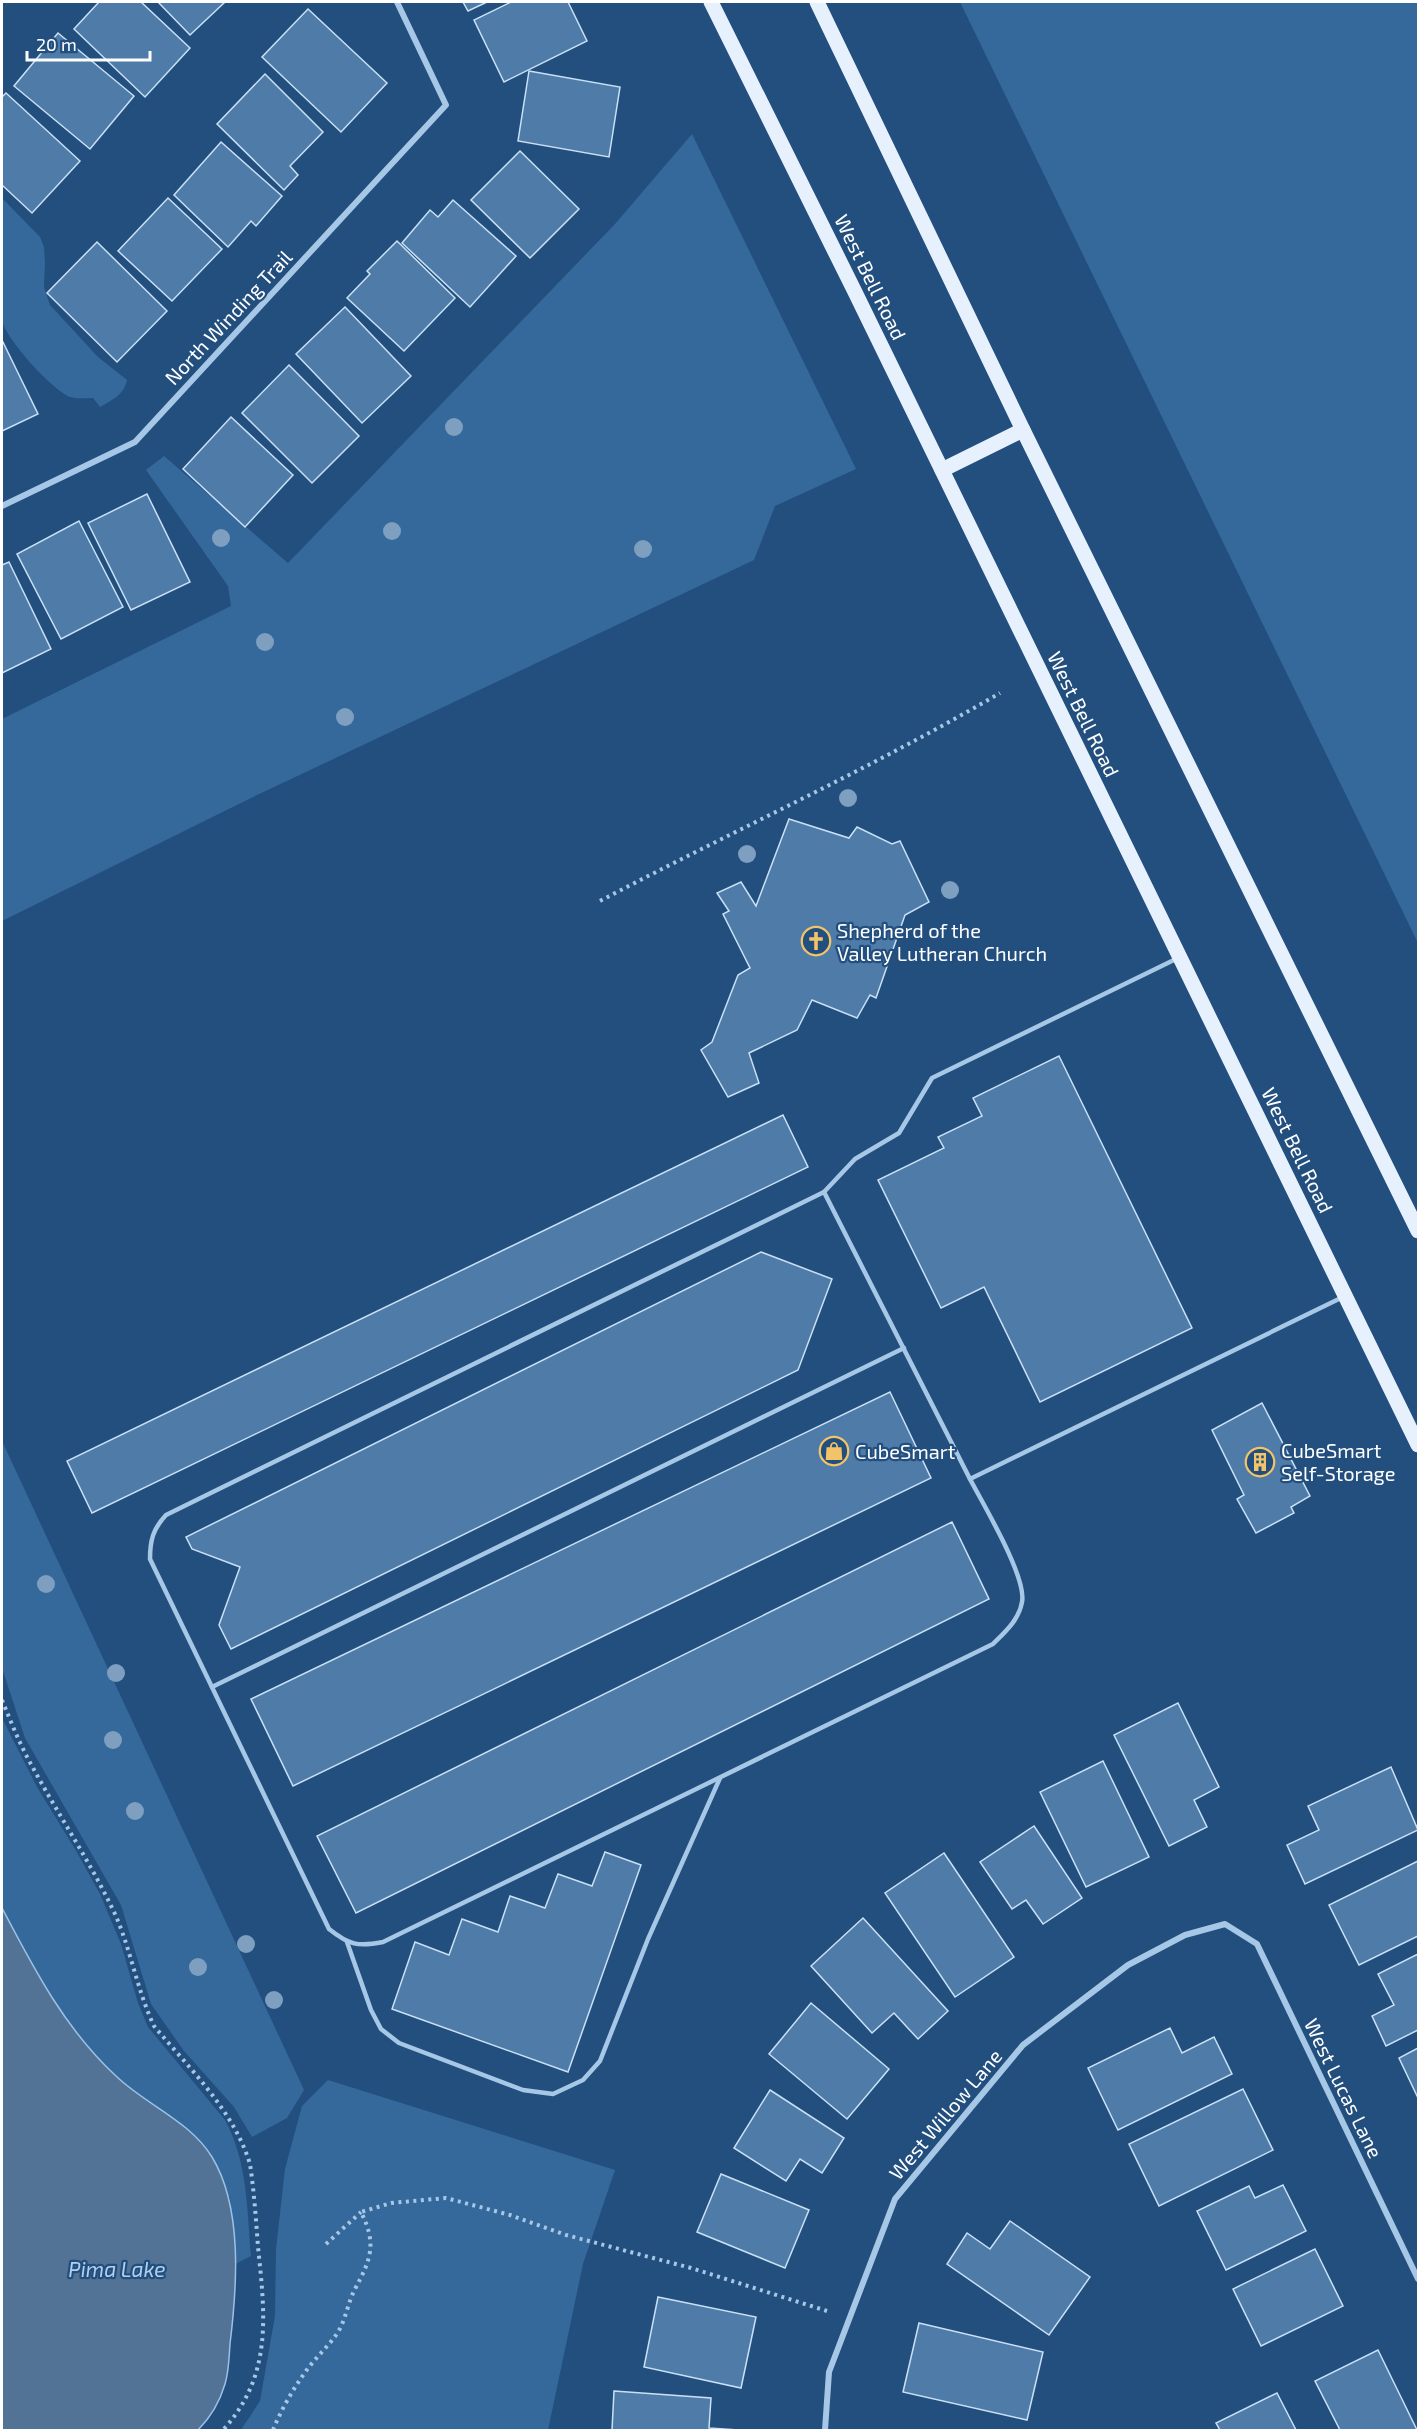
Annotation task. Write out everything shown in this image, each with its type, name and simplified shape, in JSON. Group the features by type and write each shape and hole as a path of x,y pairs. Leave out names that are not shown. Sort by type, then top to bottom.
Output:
{"main road":[{"name":"West Bell Road","path":"711,2 1419,1445"},
{"path":"817,2 1023,430 1419,1231"},
{"path":"942,470 1023,430"}],"street":[{"name":"North Winding Trail","path":"2,506 135,442 446,105 397,2"},
{"name":"West Lucas Lane","path":"1226,1924 1257,1944 1419,2279"},
{"name":"West Willow Lane","path":"825,2430 829,2372 895,2199 1023,2044 1128,1965 1185,1935 1226,1924"}],"lane":[{"path":"824,1192 1018,1575 1022,1602 1012,1625 993,1644 384,1942 366,1946 347,1942 329,1929 150,1559 150,1545 155,1528 166,1515 824,1192 855,1158 899,1133 932,1078 1180,957"},
{"path":"970,1479 1345,1296"},
{"path":"212,1688 904,1348"},
{"path":"347,1942 371,2010 381,2029 399,2043 524,2090 553,2094 583,2080 600,2061 648,1939 720,1777"}],"path":[{"path":"600,901 681,858 811,796 932,733 1000,693"},
{"path":"2,1700 31,1765 80,1848 114,1913 154,2026 232,2123 245,2147 250,2164 265,2318 259,2363 251,2386 244,2402 223,2430"},
{"path":"326,2244 361,2212 391,2203 446,2198 850,2317"},
{"path":"273,2430 305,2372 338,2331 369,2262 371,2240 361,2212"}],"shaded area":[{"path":"960,2 1418,2 1418,943"},
{"path":"692,134 856,469 775,506 754,560 251,798 2,921 2,719 231,606 228,586 146,470 164,456 288,563 615,224"},
{"path":"2,198 40,237 44,247 44,287 50,305 98,357 127,380 120,393 100,407 93,398 70,397 52,384 12,340 2,321"},
{"path":"2,1441 304,2090 287,2118 252,2137 234,2107 184,2051 151,2004 121,1905 25,1738 2,1668"},
{"path":"2,1718 37,1787 100,1894 121,1944 138,2003 148,2027 225,2120 233,2136 245,2187 251,2256 235,2264 230,2198 178,2123 116,2077 75,2033 59,2011 2,1908"},
{"path":"328,2080 615,2170 583,2264 548,2430 241,2430 260,2401 275,2316 276,2249 285,2169 302,2106"}],"water":[{"name":"Pima Lake","path":"2,1908 39,1976 81,2038 116,2076 192,2133 212,2157 222,2177 233,2224 236,2273 229,2364 220,2397 198,2430 2,2430"}],"building":[{"path":"99,2 141,2 190,48 145,97 74,29"},
{"path":"158,2 225,2 190,35"},
{"path":"463,2 487,2 468,11"},
{"path":"511,2 568,2 587,41 504,82 474,20"},
{"path":"308,9 387,83 341,132 262,57"},
{"path":"58,33 134,96 90,149 14,86"},
{"path":"529,71 620,87 609,157 518,141"},
{"path":"265,74 323,132 290,166 298,175 284,190 217,124"},
{"path":"6,93 80,161 32,213 2,185 2,97"},
{"path":"221,142 282,196 256,226 251,221 228,247 174,195"},
{"path":"520,151 579,209 530,258 471,200"},
{"path":"168,198 222,249 172,301 118,251"},
{"path":"453,200 516,256 470,307 402,243 430,210 438,217"},
{"path":"397,241 455,298 404,351 347,298 370,274 367,271"},
{"path":"97,242 167,311 117,362 47,293"},
{"path":"345,307 411,376 362,423 296,354"},
{"path":"2,340 38,414 2,431"},
{"path":"289,365 359,436 312,483 242,413"},
{"path":"231,417 293,475 245,527 183,469"},
{"path":"147,494 190,582 131,610 88,523"},
{"path":"79,521 123,607 61,639 17,554"},
{"path":"9,562 51,649 2,673 2,565"},
{"name":"Shepherd of the Valley Lutheran Church","path":"789,819 849,838 857,827 892,844 900,841 929,902 905,915 876,998 870,995 857,1018 812,1000 797,1030 749,1053 759,1083 728,1097 701,1050 712,1042 738,975 750,968 723,914 729,911 717,893 741,882 756,906"},
{"path":"1059,1056 1192,1328 1040,1402 984,1287 941,1308 878,1180 944,1148 938,1137 982,1116 973,1098"},
{"path":"783,1115 808,1167 92,1513 67,1461"},
{"path":"761,1252 832,1279 798,1370 231,1649 219,1625 240,1567 192,1549 186,1537"},
{"path":"890,1392 931,1478 293,1786 251,1699"},
{"name":"CubeSmart Self-Storage","path":"1262,1403 1310,1496 1291,1507 1294,1513 1256,1533 1237,1499 1244,1495 1212,1430"},
{"path":"952,1522 989,1599 356,1913 317,1836"},
{"path":"1178,1703 1219,1787 1194,1800 1207,1827 1169,1846 1114,1735"},
{"path":"1103,1761 1149,1857 1086,1887 1040,1792"},
{"path":"1391,1767 1418,1830 1305,1884 1287,1845 1319,1830 1308,1806"},
{"path":"1034,1826 1082,1898 1043,1924 1026,1900 1012,1909 980,1862"},
{"path":"605,1852 641,1865 568,2072 392,2009 415,1942 449,1955 462,1919 498,1932 510,1896 545,1908 558,1874 592,1886"},
{"path":"944,1853 1014,1957 955,1997 885,1893"},
{"path":"1418,1861 1418,1936 1359,1965 1329,1905"},
{"path":"863,1918 948,2011 918,2039 894,2013 872,2033 811,1966"},
{"path":"1418,1954 1418,2030 1386,2046 1372,2016 1394,2005 1378,1974"},
{"path":"811,2003 889,2069 847,2119 769,2054"},
{"path":"1170,2028 1182,2053 1214,2037 1232,2074 1118,2130 1088,2068"},
{"path":"1418,2048 1418,2098 1399,2058"},
{"path":"1243,2089 1273,2150 1159,2206 1129,2144"},
{"path":"770,2090 844,2138 822,2173 800,2159 786,2181 734,2148"},
{"path":"721,2174 809,2210 785,2268 697,2232"},
{"path":"1283,2185 1306,2231 1226,2270 1197,2211 1249,2186 1255,2198"},
{"path":"1010,2221 1090,2277 1049,2335 947,2264 967,2233 990,2249"},
{"path":"1315,2249 1343,2306 1261,2346 1233,2289"},
{"path":"658,2297 756,2317 741,2388 644,2367"},
{"path":"919,2323 1043,2352 1027,2420 903,2392"},
{"path":"1378,2350 1417,2430 1340,2430 1315,2381"},
{"path":"614,2391 711,2398 709,2428 739,2430 612,2430"},
{"path":"1277,2393 1296,2430 1220,2430 1216,2423"}],"place":[{"name":"Shepherd of the Valley Lutheran Church","path":"816,941"},
{"name":"CubeSmart","path":"834,1451"},
{"name":"CubeSmart Self-Storage","path":"1260,1462"}]}
